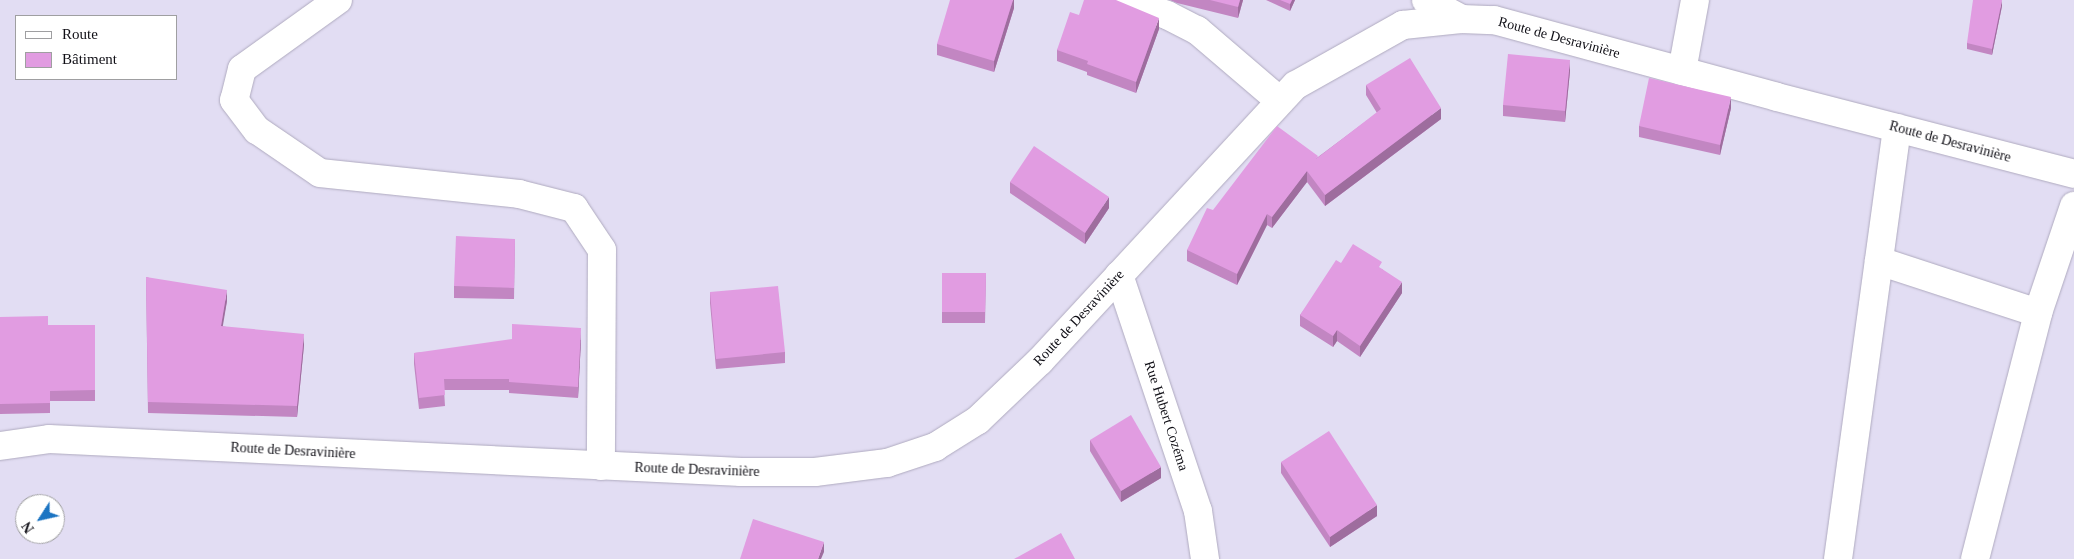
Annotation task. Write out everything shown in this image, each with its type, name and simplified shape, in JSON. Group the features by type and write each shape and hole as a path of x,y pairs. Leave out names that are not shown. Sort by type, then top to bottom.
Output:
{"street":[{"path":"338,0 242,69 234,100 257,130 320,173 520,194 574,208 602,250 601,466"},
{"path":"1127,0 1168,15 1197,30 1280,101"},
{"path":"1426,0 1462,19"},
{"path":"1682,71 1695,0"},
{"name":"Route de Desravinière","path":"0,446 49,440 741,472 816,472 887,463 935,447 978,420 1040,361 1296,85 1403,25 1462,19 1494,20 2074,174"},
{"path":"1838,559 1897,128"},
{"path":"1975,559 2038,313 2074,206"},
{"path":"1879,262 2038,313"},
{"name":"Rue Hubert Cozéma","path":"1119,275 1198,511 1205,559"}],"building":[{"path":"950,0 1013,0 994,61 937,44"},
{"path":"1084,0 1116,0 1159,18 1136,82 1087,64 1088,61 1057,50 1070,12 1079,15"},
{"path":"1210,0 1240,0 1238,7"},
{"path":"1280,0 1292,0 1290,4"},
{"path":"1973,0 2002,0 1992,49 1967,43"},
{"path":"1508,54 1570,60 1565,111 1503,105"},
{"path":"1410,58 1441,108 1325,195 1307,171 1272,217 1267,214 1237,274 1187,250 1207,208 1213,210 1277,126 1318,156 1316,159 1381,109 1366,85"},
{"path":"1649,78 1731,97 1720,145 1639,126"},
{"path":"1034,146 1109,197 1085,233 1010,182"},
{"path":"456,236 515,239 514,288 454,286"},
{"path":"1353,244 1382,262 1379,267 1402,282 1360,346 1337,330 1333,336 1300,315 1336,260 1341,263"},
{"path":"942,273 986,273 985,312 942,312"},
{"path":"146,277 227,290 221,326 304,334 297,406 148,402"},
{"path":"778,286 785,352 716,359 710,292"},
{"path":"48,316 48,325 95,325 95,390 50,391 50,403 0,404 0,317"},
{"path":"512,324 581,328 578,387 509,382 509,379 444,379 445,395 419,398 414,353 512,339"},
{"path":"1131,415 1161,467 1121,491 1090,440"},
{"path":"1329,431 1377,505 1330,537 1281,462"},
{"path":"753,519 824,542 818,559 740,559"},
{"path":"1061,533 1075,559 1014,559"}]}
